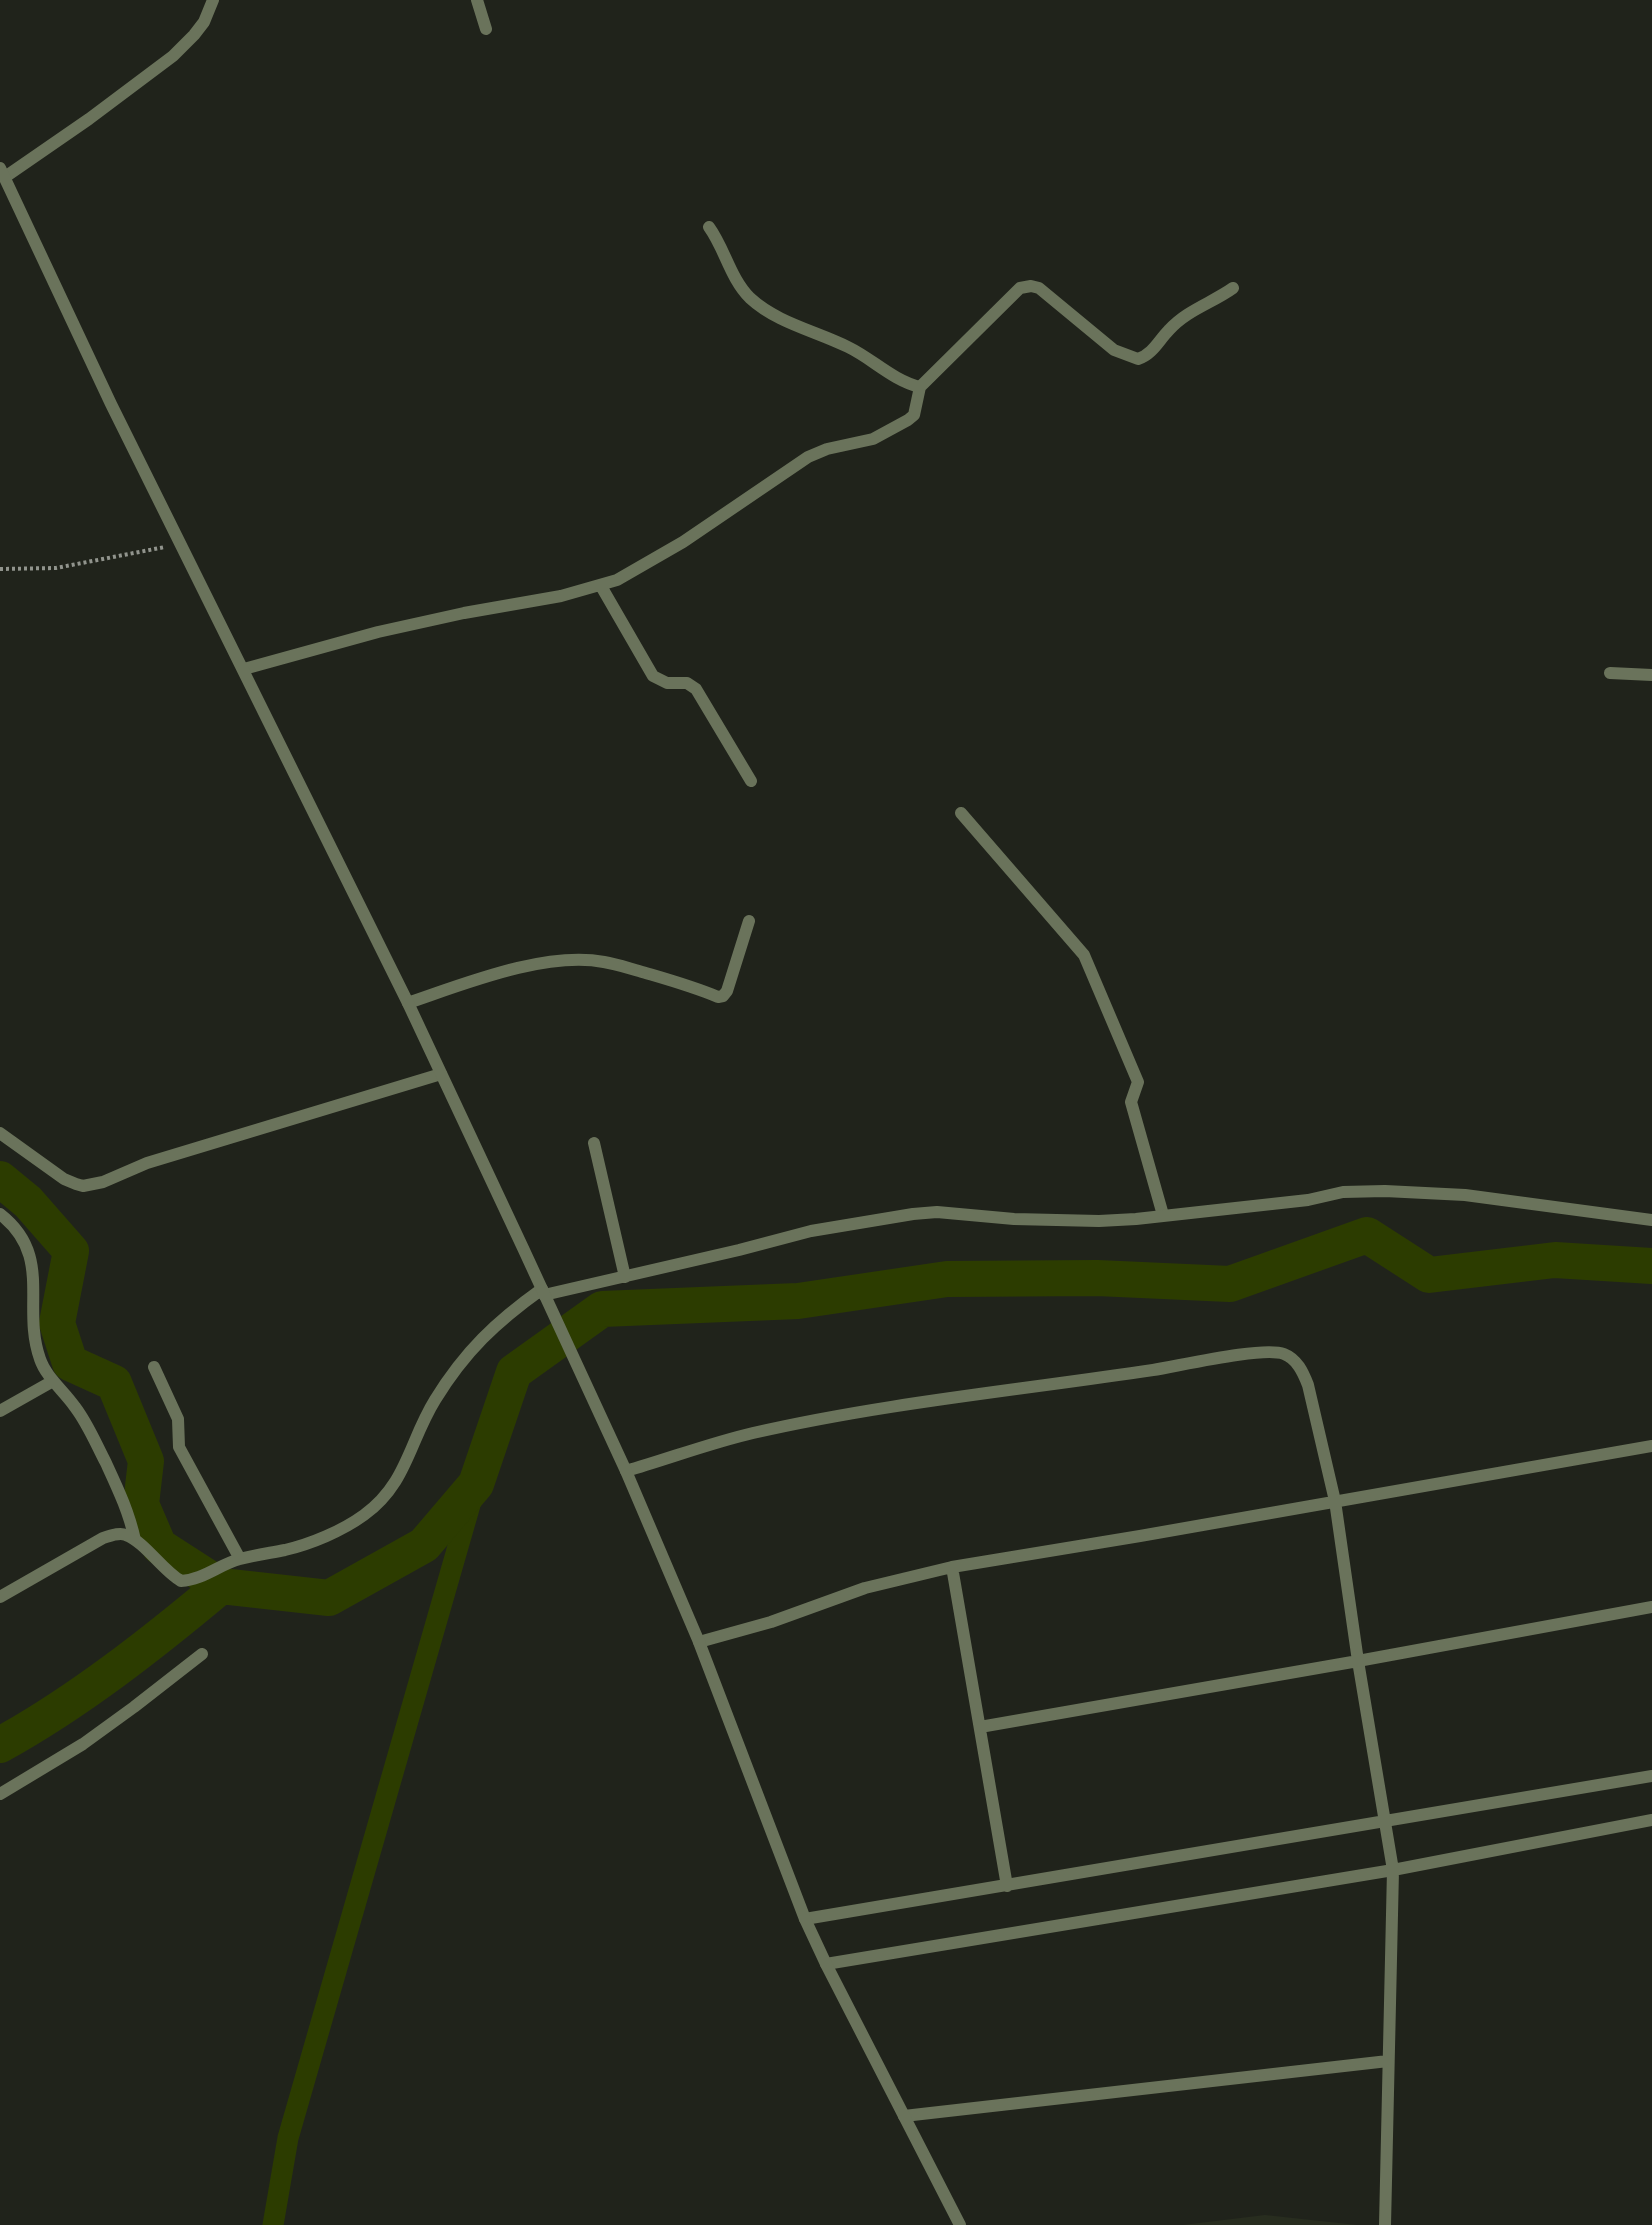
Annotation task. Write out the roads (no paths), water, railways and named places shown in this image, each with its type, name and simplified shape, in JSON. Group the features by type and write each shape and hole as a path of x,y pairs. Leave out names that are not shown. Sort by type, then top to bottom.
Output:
{"street":[{"path":"213,0 204,22 195,35 173,56 88,119 2,172 111,404 408,1003 575,1359 699,1642 806,1919 826,1964 960,2225"},
{"path":"477,0 486,29"},
{"path":"709,226 719,241 729,267 750,297 784,320 849,347 904,383 920,387"},
{"path":"244,669 378,632 464,613 561,596 601,586 632,573 808,457 827,449 873,439 908,420 914,415 920,387 1016,291 1026,286 1039,288 1114,350 1138,359 1151,352 1185,315 1233,288"},
{"path":"601,586 653,676 667,683 687,683 696,689 751,782"},
{"path":"1610,673 1652,675"},
{"path":"961,813 1084,956 1138,1082 1131,1102 1163,1215"},
{"path":"408,1003 472,980 535,965 565,961 603,961 677,982 718,997 723,996 727,991 749,921"},
{"path":"0,1132 64,1179 83,1185 103,1182 147,1163 441,1074"},
{"path":"594,1143 625,1276"},
{"path":"0,1597 103,1538 125,1534 135,1540 170,1575 181,1581 199,1578 235,1560 304,1545 364,1516 394,1487 434,1401 465,1356 496,1324 545,1296 739,1251 811,1231 937,1212 1059,1221 1136,1219 1308,1200 1343,1192 1385,1191 1465,1195 1652,1220"},
{"path":"0,1214 17,1230 31,1257 35,1343 40,1361 89,1427 125,1505 135,1540"},
{"path":"626,1471 752,1433 972,1394 1269,1352 1283,1353 1294,1360 1302,1370 1308,1385 1335,1501 1358,1661 1393,1870 1385,2225"},
{"path":"154,1367 178,1419 179,1447 235,1560"},
{"path":"0,1411 53,1381"},
{"path":"699,1642 771,1622 865,1588 952,1567 1652,1446"},
{"path":"952,1567 1007,1886"},
{"path":"980,1727 1358,1661 1652,1606"},
{"path":"0,1794 83,1744 201,1654"},
{"path":"806,1919 1652,1776"},
{"path":"826,1964 1393,1870 1652,1820"},
{"path":"904,2116 1388,2061"}],"waterway":[{"path":"0,1179 28,1202 71,1251 57,1323 70,1363 114,1383 146,1461 141,1504 159,1546 221,1586 329,1598 424,1545 476,1484 514,1372 602,1309 798,1301 947,1279 1097,1278 1230,1284 1367,1235 1429,1275 1555,1260 1652,1266"},
{"path":"273,2225 288,2138 476,1484"},
{"path":"0,1745 58,1710 114,1671 221,1586"}]}
